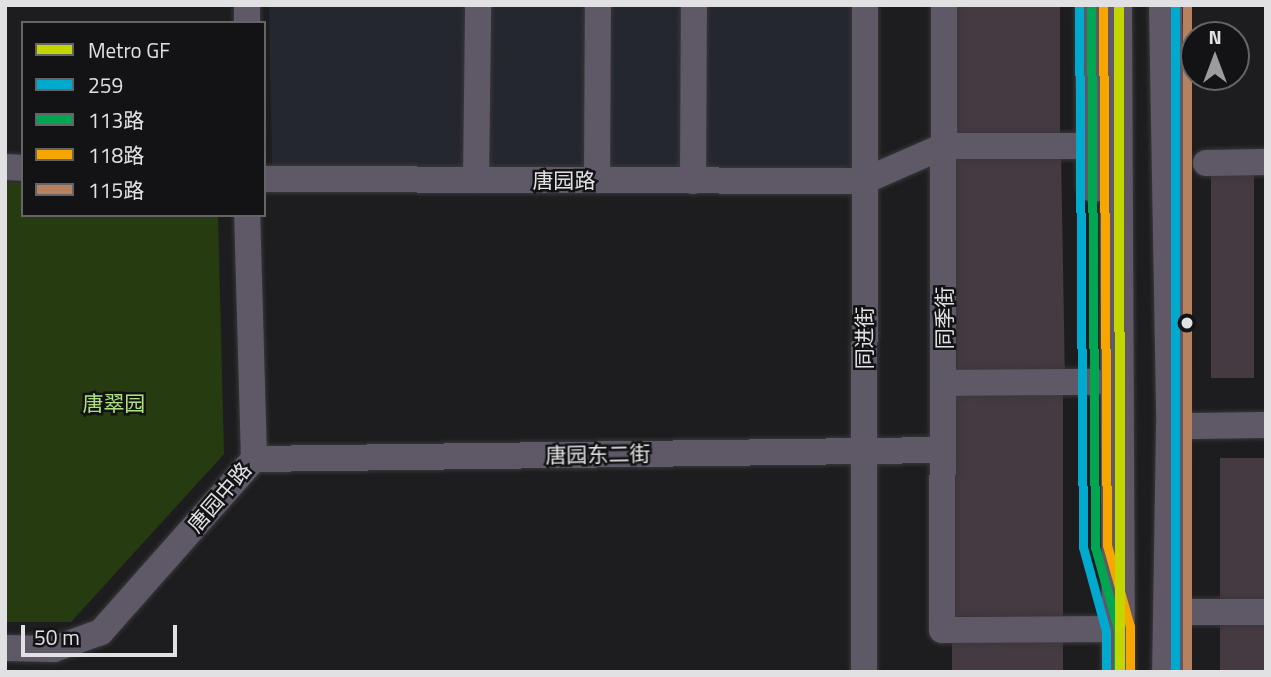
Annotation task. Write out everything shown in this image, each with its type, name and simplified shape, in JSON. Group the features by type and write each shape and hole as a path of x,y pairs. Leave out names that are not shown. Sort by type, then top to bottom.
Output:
{"main road":[{"path":"1091,5 1096,547 1118,629"},
{"path":"1115,5 1118,672"},
{"path":"1165,5 1172,426 1168,672"},
{"path":"1187,5 1191,426 1187,672"}],"street":[{"path":"476,180 478,5"},
{"path":"597,180 598,5"},
{"path":"693,181 694,5"},
{"name":"同进街","path":"864,672 865,5"},
{"name":"同季街","path":"944,5 943,630 1118,629"},
{"path":"864,181 944,146 1092,146"},
{"path":"1206,163 1266,162"},
{"name":"唐园路","path":"266,179 864,181"},
{"name":"唐园中路","path":"6,648 52,660 101,632 254,459 247,217"},
{"path":"943,383 1094,382"},
{"path":"1191,426 1266,425"},
{"name":"唐园东二街","path":"254,459 943,450"},
{"path":"1189,612 1266,612"},
{"path":"6,648 7,672"}],"shaded area":[{"path":"269,5 852,5 852,164 836,172 272,166"}],"green space":[{"name":"唐翠园","path":"5,182 21,183 21,217 218,217 224,454 71,622 5,622"}],"building":[{"path":"954,5 1060,5 1060,138 954,138"},
{"path":"1061,152 1065,371 957,373 953,154"},
{"path":"1211,171 1254,171 1254,378 1211,378"},
{"path":"953,391 1063,391 1063,616 953,616"},
{"path":"1220,458 1266,458 1266,672 1220,672"},
{"path":"952,637 1063,637 1063,672 952,672"}],"metro line":[{"name":"GF","path":"1119,5 1120,672"}],"transit line":[{"name":"259","path":"1079,5 1083,547 1106,631 1106,672"},
{"name":"113路","path":"1091,5 1095,547 1118,629 1118,672"},
{"name":"118路","path":"1103,5 1107,545 1130,627 1130,672"},
{"name":"259","path":"1175,5 1175,672"},
{"name":"115路","path":"1187,5 1187,672"}]}
